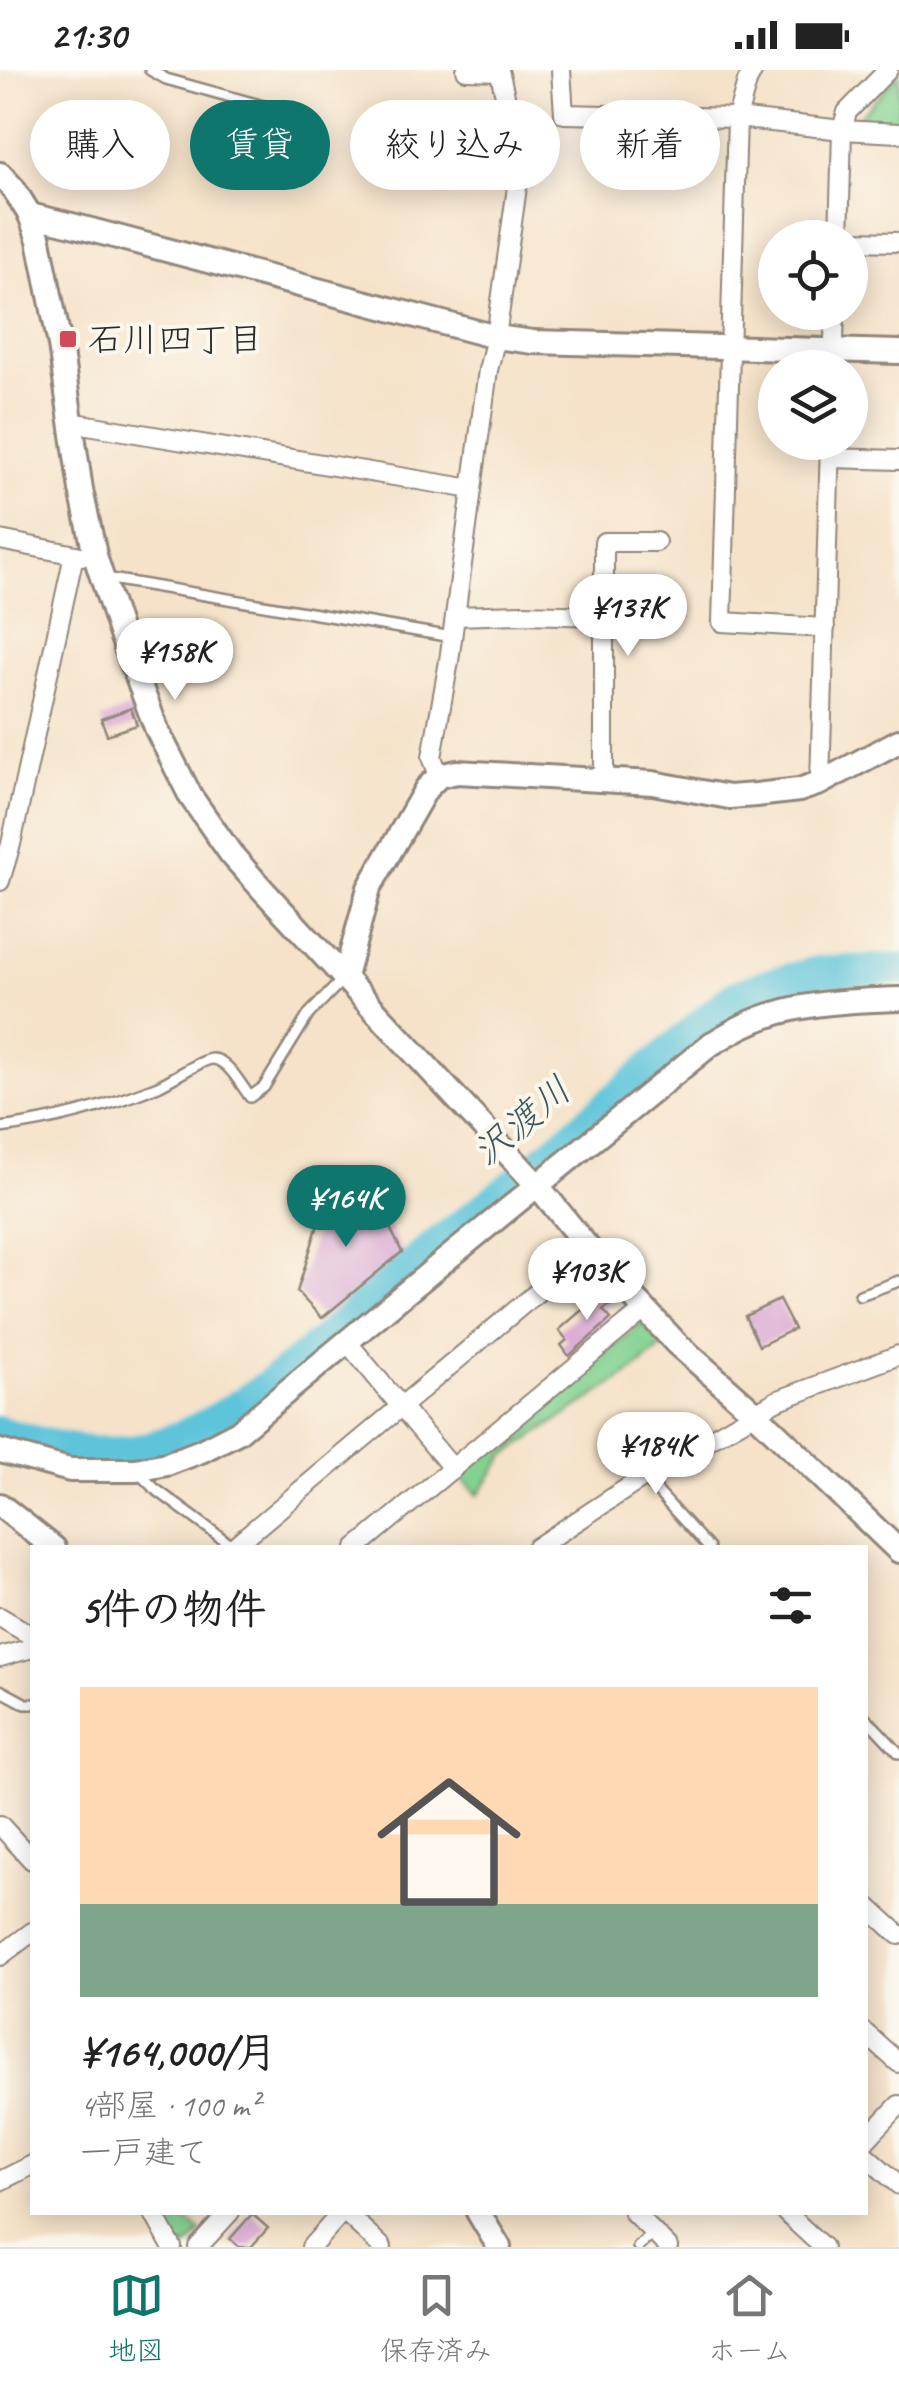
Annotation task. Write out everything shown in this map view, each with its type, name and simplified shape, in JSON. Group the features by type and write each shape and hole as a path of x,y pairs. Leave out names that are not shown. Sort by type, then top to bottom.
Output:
{"street":[{"path":"439,776 432,757 518,180 511,121 499,70 466,70"},
{"path":"561,70 564,114 738,118 899,133"},
{"path":"753,70 746,82 738,118 722,622 825,628"},
{"path":"840,220 842,130 848,112 888,70"},
{"path":"0,174 30,216 39,240 50,288 91,564 157,730 191,797 232,854 528,1176 644,1310 899,1551"},
{"path":"30,216 496,337 533,342 758,351"},
{"path":"868,241 899,242"},
{"path":"868,355 899,352"},
{"path":"70,422 472,489"},
{"path":"868,456 899,460"},
{"path":"820,783 830,460"},
{"path":"0,540 91,564"},
{"path":"604,780 604,542 656,542"},
{"path":"0,881 91,564"},
{"path":"455,616 604,616"},
{"path":"346,978 370,888 416,804 439,776 457,772 654,783 729,796 799,790 899,742"},
{"path":"0,1452 70,1470 136,1470 202,1451 238,1432 348,1342 432,1271 528,1176 711,1044 747,1024 788,1011 833,1001 899,999"},
{"path":"240,1545 589,1249"},
{"path":"360,1545 644,1310"},
{"path":"348,1342 453,1469"},
{"path":"541,1545 644,1477 776,1400 899,1355"},
{"path":"0,1505 50,1545"},
{"path":"0,1617 30,1635"},
{"path":"0,1657 30,1649"},
{"path":"0,1825 30,1858"},
{"path":"868,1907 899,1935"},
{"path":"0,1929 7,1950 30,1935"},
{"path":"868,2036 899,2064"},
{"path":"868,2138 899,2104"},
{"path":"868,2157 899,2186"},
{"path":"0,2181 30,2167"},
{"path":"155,2215 172,2247"},
{"path":"198,2247 227,2215"},
{"path":"310,2247 340,2215"},
{"path":"346,2215 382,2247"},
{"path":"480,2215 498,2247"},
{"path":"636,2215 668,2247"},
{"path":"788,2215 823,2247"}],"lane":[{"path":"150,70 166,80 240,100"},
{"path":"91,564 452,636"},
{"path":"0,1128 44,1123 117,1103 175,1079 202,1060 215,1058 250,1096 264,1087 310,1014 346,978"},
{"path":"860,1295 899,1281"},
{"path":"136,1470 154,1488 228,1542 240,1545"},
{"path":"644,1477 707,1545"},
{"path":"0,1690 30,1704"},
{"path":"868,1719 899,1754"},
{"path":"638,2247 653,2233"}],"green space":[{"path":"899,74 899,127 860,125 859,117"},
{"path":"642,1323 663,1346 633,1371 505,1455 478,1495 459,1475"},
{"path":"161,2215 182,2215 201,2232 187,2247 179,2247"}],"building":[{"path":"131,708 137,725 107,735 101,719"},
{"path":"330,1186 376,1200 402,1252 322,1318 297,1292"},
{"path":"606,1289 616,1300 603,1310 611,1319 569,1356 561,1345 567,1340 559,1330"},
{"path":"779,1300 794,1329 759,1346 745,1316"},
{"path":"251,2215 268,2228 251,2247 239,2247 230,2239"}],"waterway":[{"name":"沢渡川","path":"0,1432 56,1447 112,1453 150,1447 185,1435 252,1396 316,1347 733,997 817,972 899,969"}],"place":[{"name":"石川四丁目","path":"68,339"}]}
